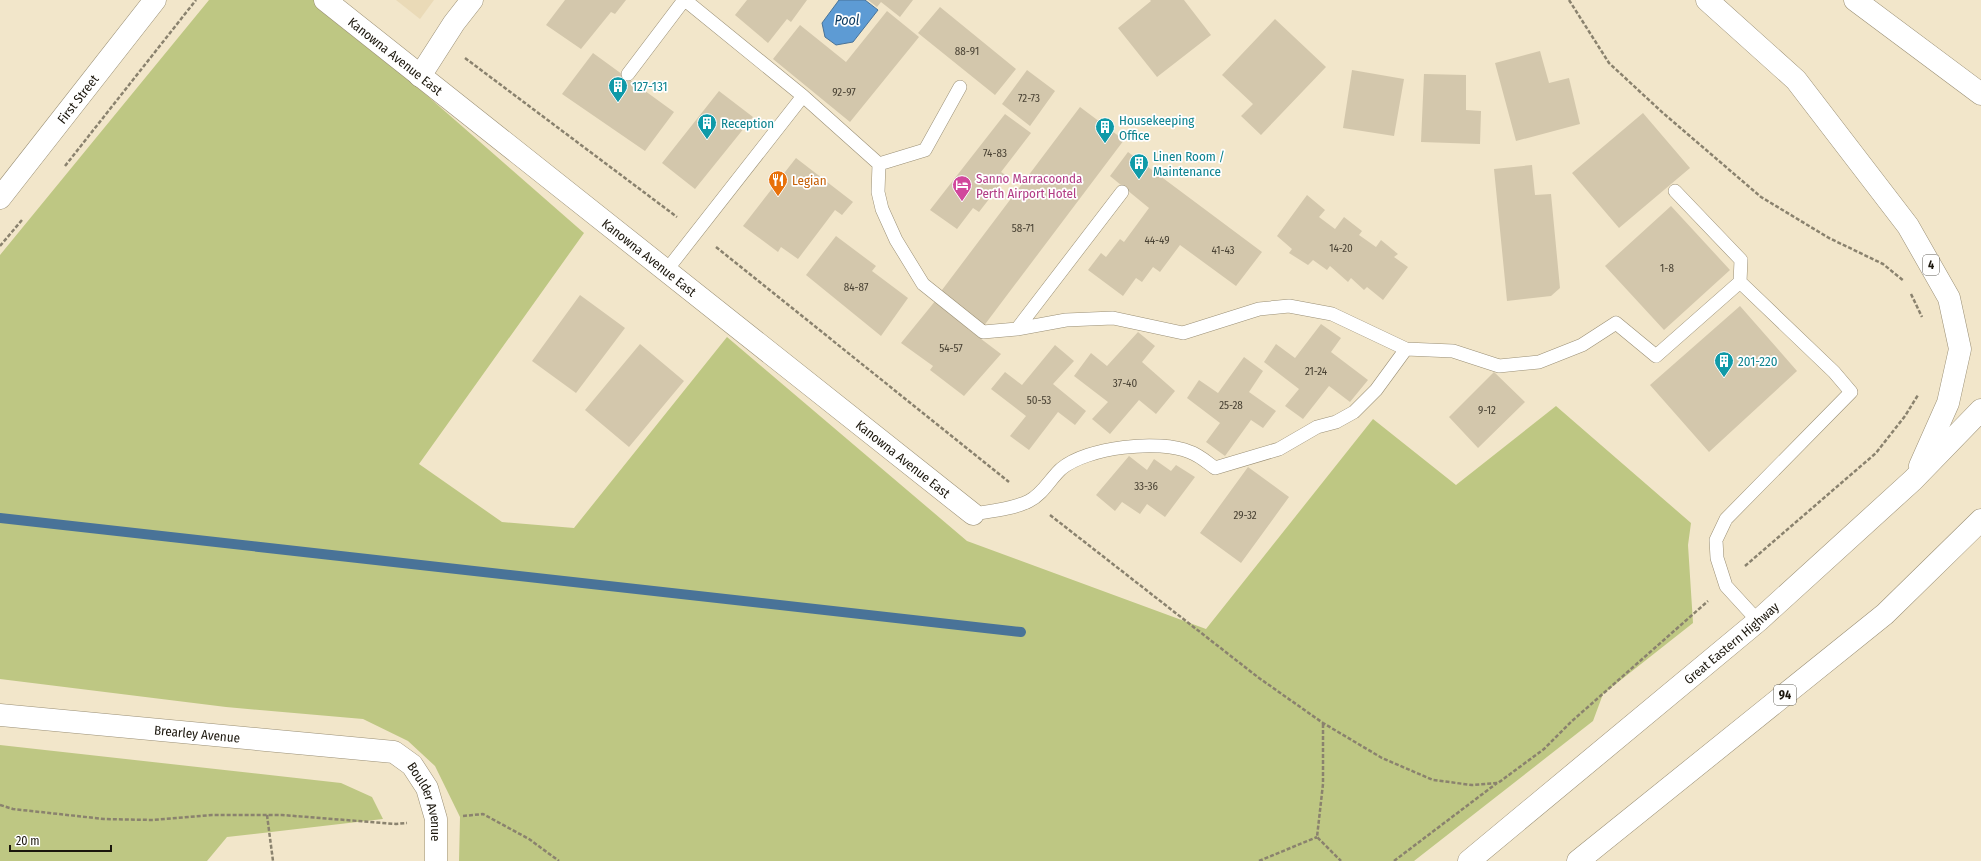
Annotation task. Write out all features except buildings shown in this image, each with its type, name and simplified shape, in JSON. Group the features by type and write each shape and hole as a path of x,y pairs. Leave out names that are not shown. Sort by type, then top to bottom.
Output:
{"main road":[{"name":"First Street","path":"0,198 155,0"},
{"name":"Kanowna Avenue East","path":"325,0 973,514"},
{"path":"420,76 442,41 472,0"},
{"name":"4","path":"1707,0 1796,80 1908,226 1949,298 1960,349 1948,403 1913,480"},
{"path":"1855,0 1981,94"},
{"name":"Great Eastern Highway","path":"1469,861 1489,852 1758,620 1913,480 1981,410"},
{"name":"94","path":"1578,861 1885,614 1981,520"},
{"name":"Brearley Avenue","path":"0,715 394,752"},
{"name":"Boulder Avenue","path":"394,752 412,765 427,788 436,819 436,861"}],"lane":[{"path":"628,74 685,0 803,96 879,164"},
{"path":"879,164 925,150 960,87"},
{"path":"666,271 803,96"},
{"path":"879,164 878,192 882,209 896,240 923,284 983,332 1018,329 1066,320 1114,318 1183,334 1259,309 1288,306 1332,314 1406,349 1453,351 1499,366 1539,362 1582,345 1616,323 1656,356 1740,282 1742,260 1674,191"},
{"path":"1018,329 1122,192"},
{"path":"1740,282 1834,372 1851,392 1726,519 1716,540 1717,558 1726,586 1758,620"},
{"path":"973,514 1024,504 1031,500 1062,469 1090,454 1123,447 1165,446 1190,452 1215,468 1279,449 1317,427 1336,422 1354,412 1376,390 1406,349"}],"path":[{"path":"64,167 196,0"},
{"path":"1569,0 1609,63 1761,197 1829,238 1883,264 1905,282"},
{"path":"442,41 697,232 1031,500 1259,678 1323,724 1382,758 1433,780 1472,784 1498,783"},
{"path":"0,246 25,216"},
{"path":"1908,288 1923,320"},
{"path":"1394,861 1544,749 1572,721 1726,586 1752,559 1876,453 1905,416 1920,391"},
{"path":"1317,837 1323,784 1323,724"},
{"path":"0,805 13,809 104,819 146,820 212,815 267,815 396,824 483,814 530,840 559,861"},
{"path":"267,815 273,861"},
{"path":"1259,861 1317,837"},
{"path":"1317,837 1341,861"}],"shaded area":[{"path":"396,0 434,0 420,19"}],"green space":[{"path":"209,0 318,0 584,233 419,464 502,522 574,528 727,337 967,541 1206,629 1373,419 1456,485 1556,406 1691,523 1688,545 1693,623 1603,694 1593,721 1414,861 459,861 460,817 435,766 408,741 363,719 226,707 0,679 0,255"},
{"path":"0,745 341,783 372,797 383,819 227,837 207,861 0,861"}],"water":[{"name":"Pool","path":"839,0 865,0 878,10 853,42 836,45 825,37 822,23"}],"waterway":[{"path":"0,518 1021,632"}],"place":[{"name":"127-131","path":"618,103"},
{"name":"Reception","path":"707,140"},
{"name":"Housekeeping Office","path":"1105,144"},
{"name":"Linen Room / Maintenance","path":"1139,180"},
{"name":"Legian","path":"778,197"},
{"name":"Sanno Marracoonda Perth Airport Hotel","path":"962,202"},
{"name":"201-220","path":"1724,378"}]}
